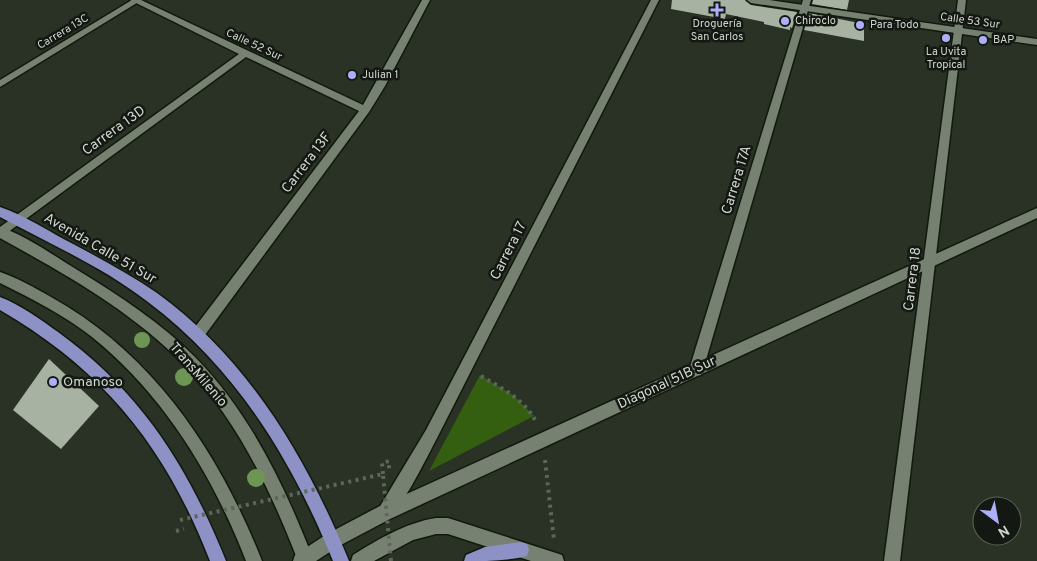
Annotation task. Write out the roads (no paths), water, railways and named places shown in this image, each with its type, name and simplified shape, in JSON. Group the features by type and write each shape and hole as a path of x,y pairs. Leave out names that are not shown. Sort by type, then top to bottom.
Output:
{"main road":[{"name":"Avenida Calle 51 Sur","path":"0,212 130,283 198,335 230,370 268,418 300,472 333,540 341,561"},
{"path":"0,303 22,314 81,356 110,382 131,406 168,456 186,488 218,561"},
{"path":"472,561 485,554 521,550"}],"street":[{"name":"Calle 52 Sur","path":"136,0 365,110"},
{"name":"Carrera 13C","path":"0,84 136,0"},
{"name":"Carrera 13F","path":"198,335 365,110 426,0"},
{"name":"Carrera 17","path":"384,514 422,452 655,0"},
{"name":"Calle 53 Sur","path":"751,0 806,4 1037,42"},
{"name":"Carrera 18","path":"892,561 962,0"},
{"name":"Carrera 17A","path":"696,370 806,4"},
{"name":"Carrera 13D","path":"0,232 246,54"},
{"name":"Diagonal 51B Sur","path":"304,560 333,540 384,514 1037,213"},
{"name":"TransMilenio","path":"0,232 70,273 132,313 166,339 185,357 209,384 238,423 267,472 304,560"},
{"path":"0,276 43,299 106,341 151,385 193,440 223,488 254,561"},
{"path":"359,561 410,533 430,526 448,526 556,561"}],"place":[{"name":"Droguería San Carlos","path":"717,10"},
{"name":"Chiroclo","path":"785,21"},
{"name":"Para Todo","path":"860,25"},
{"name":"La Uvita Tropical","path":"946,38"},
{"name":"BAP","path":"983,40"},
{"name":"Julian 1","path":"352,75"},
{"name":"Omanoso","path":"53,382"}]}
